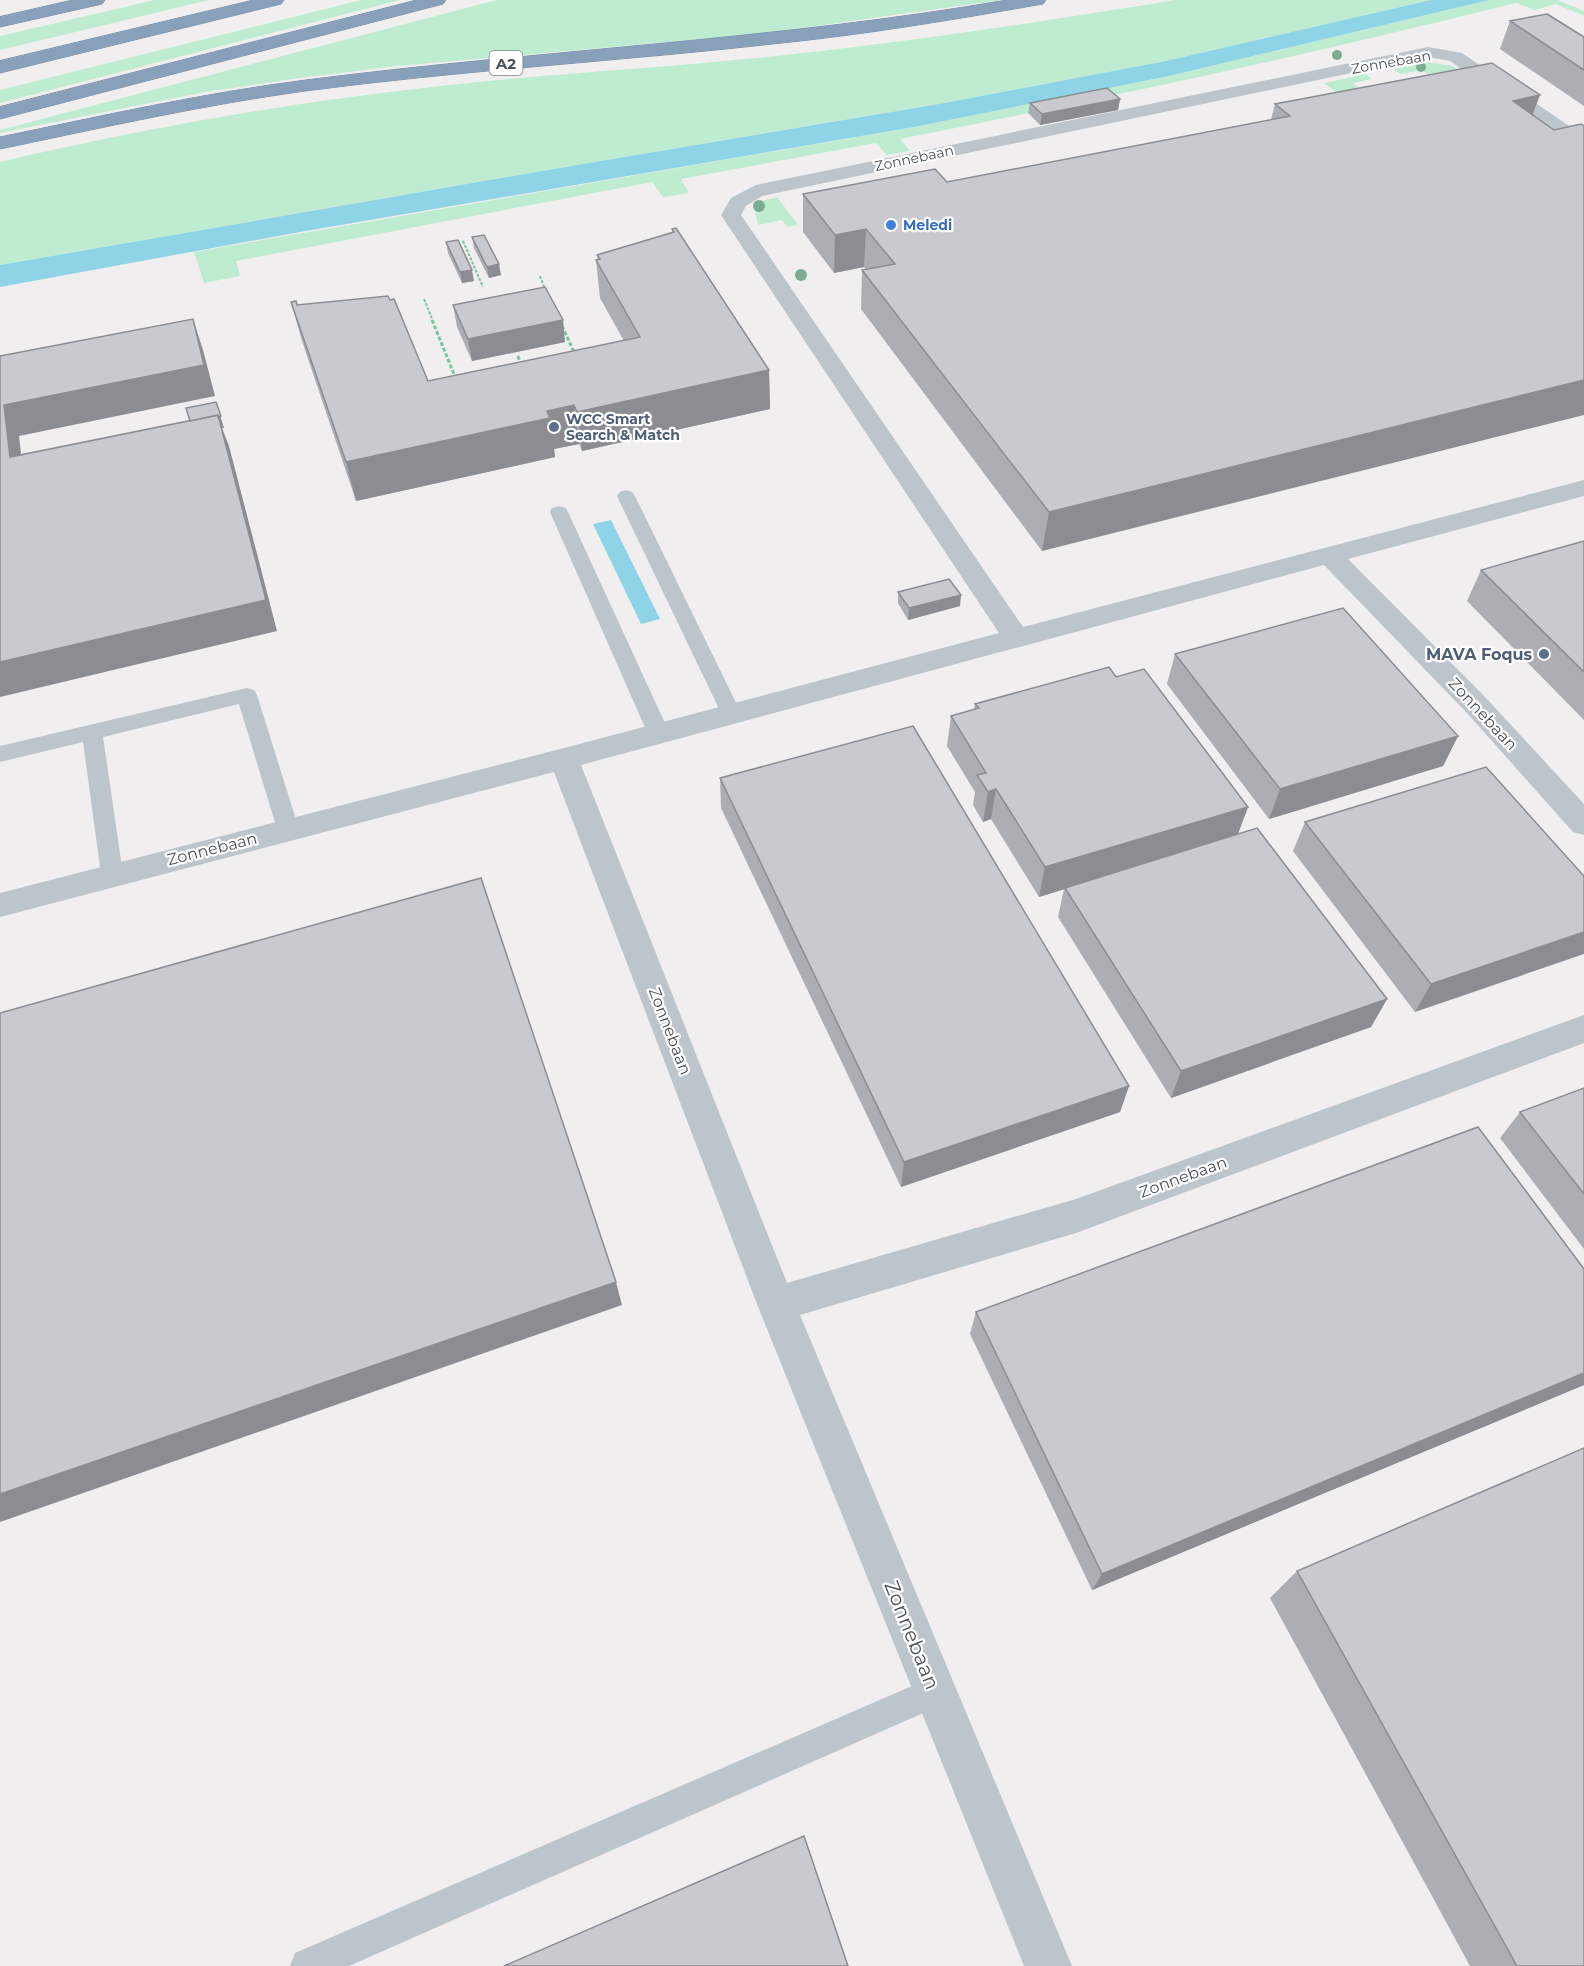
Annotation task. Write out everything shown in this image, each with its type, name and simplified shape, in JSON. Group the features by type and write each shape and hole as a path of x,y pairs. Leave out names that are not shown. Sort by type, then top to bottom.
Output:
{"highway":[{"path":"0,22 96,0"},
{"path":"0,67 275,0"},
{"path":"0,113 437,0"},
{"name":"A2","path":"0,143 186,105 313,85 428,70 791,37 903,23 1037,0"}],"street":[{"name":"Zonnebaan","path":"1017,638 731,215 738,202 756,191 1428,52 1456,57 1584,146"},
{"name":"Zonnebaan","path":"0,905 112,874 564,759 730,712 1584,488"},
{"name":"Zonnebaan","path":"1329,555 1477,706 1584,824"},
{"name":"Zonnebaan","path":"564,759 776,1304 1048,1966"},
{"name":"Zonnebaan","path":"776,1304 1076,1216 1584,1029"}],"lane":[{"path":"626,496 730,712"},
{"path":"559,512 658,732"},
{"path":"0,754 247,695 288,829"},
{"path":"92,732 112,874"},
{"path":"308,1966 935,1692"}],"path":[{"path":"463,241 483,287"},
{"path":"540,276 548,295"},
{"path":"424,298 459,387"},
{"path":"561,323 579,362"},
{"path":"518,356 524,374"}],"green space":[{"path":"155,0 209,0 0,50 0,36"},
{"path":"361,0 400,0 0,103 0,90"},
{"path":"497,0 1002,0 758,34 397,66 299,78 205,92 0,133 0,130"},
{"path":"1175,0 1431,0 1166,61 939,104 0,265 0,162 219,117 385,92 726,61 870,45 972,32"},
{"path":"1489,0 1557,0 1584,11 1584,16 1556,4 1535,10 1516,3 1209,75 900,139 910,151 887,155 876,143 681,179 689,193 663,197 652,182 236,261 240,276 204,283 194,252 914,127 1169,76"},
{"path":"1428,62 1452,66 1465,75 1460,97 1422,70 1400,74 1394,69"},
{"path":"1366,74 1372,79 1353,83 1391,112 1369,116 1324,83"},
{"path":"777,197 798,225 787,227 782,220 758,225 756,208 758,205 765,200"}],"water":[{"path":"1431,0 1489,0 1169,76 914,127 300,232 0,287 0,265 939,104 1166,61"},
{"path":"611,520 660,619 641,624 593,524"}],"building":[{"path":"1547,14 1584,37 1584,70 1510,21"},
{"path":"1492,63 1540,95 1513,101 1554,130 1581,124 1584,126 1584,380 1049,512 862,270 895,264 866,229 835,235 803,194 935,169 947,182 1290,116 1275,104"},
{"path":"1107,88 1120,99 1042,114 1030,103"},
{"path":"676,228 769,370 577,412 574,405 547,411 550,418 346,462 291,302 296,301 297,305 388,296 390,300 394,299 428,381 640,337 596,260 600,259 597,255 674,232 672,229"},
{"path":"484,235 499,264 487,267 472,237"},
{"path":"458,240 472,270 460,272 446,242"},
{"path":"545,287 563,320 468,339 453,305"},
{"path":"193,319 204,365 4,405 10,457 218,415 266,600 0,662 0,356"},
{"path":"216,402 221,416 190,421 186,408"},
{"path":"1584,541 1584,672 1481,570"},
{"path":"949,579 961,595 909,608 898,592"},
{"path":"1343,608 1458,736 1280,789 1175,654"},
{"path":"1109,667 1116,677 1144,669 1248,807 1045,867 996,789 988,792 977,775 986,773 951,716 979,708 975,704"},
{"path":"913,726 1129,1086 904,1162 720,778"},
{"path":"1486,767 1584,876 1584,932 1431,984 1305,822"},
{"path":"1257,828 1387,999 1181,1071 1065,888"},
{"path":"481,878 616,1282 0,1494 0,1013"},
{"path":"1584,1088 1584,1194 1520,1112"},
{"path":"1478,1127 1584,1269 1584,1373 1102,1574 976,1312"},
{"path":"1584,1448 1584,1966 1517,1966 1297,1571"},
{"path":"804,1836 848,1966 504,1966"}],"place":[{"name":"Meledi","path":"891,225"},
{"name":"WCC Smart Search & Match","path":"554,427"},
{"name":"MAVA Foqus","path":"1544,654"}]}
